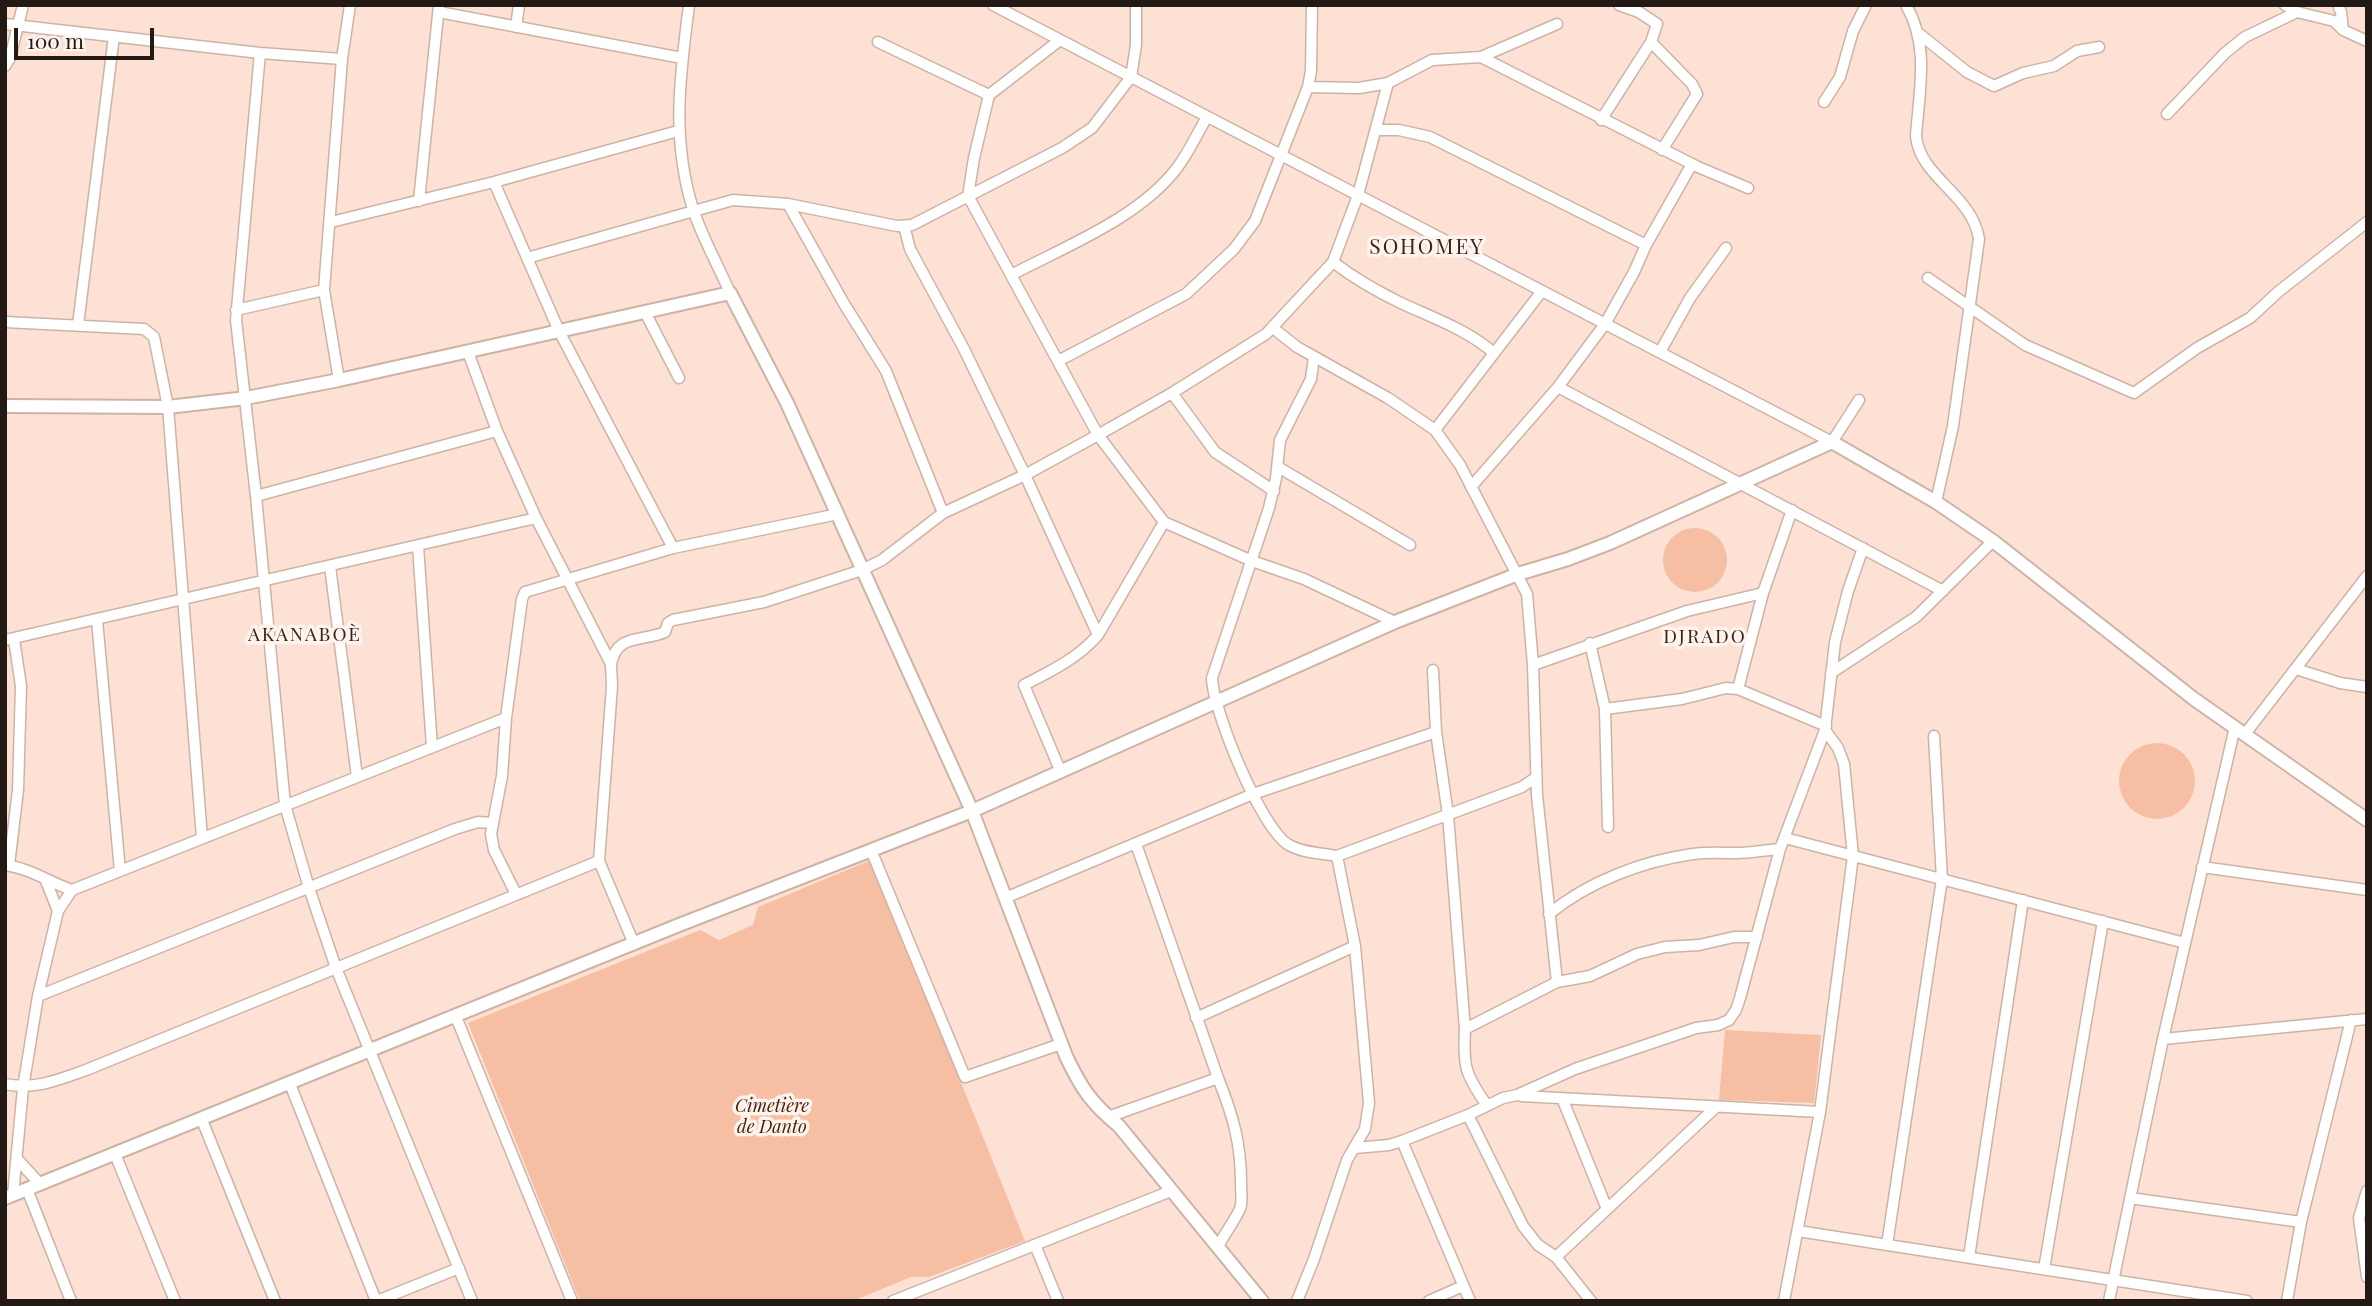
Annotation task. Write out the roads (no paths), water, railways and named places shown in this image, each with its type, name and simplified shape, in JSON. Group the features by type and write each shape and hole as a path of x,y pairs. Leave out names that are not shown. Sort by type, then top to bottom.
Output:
{"street":[{"path":"5,66 10,58 23,5"},
{"path":"339,380 324,290 342,59 350,5"},
{"path":"516,27 519,5"},
{"path":"689,5 682,58 678,131 681,159 694,212 730,293 787,403 972,811 1061,1044 1081,1088 1119,1126 1262,1301"},
{"path":"993,5 1832,442 1937,502 1993,541 2151,667 2367,820"},
{"path":"527,258 733,200 788,204 904,226 912,225 1080,138 1107,112 1131,77 1136,44 1136,5"},
{"path":"1058,361 1185,294 1234,249 1247,233 1255,221 1308,87 1311,71 1312,5"},
{"path":"1601,120 1651,42 1657,24 1639,12 1619,5"},
{"path":"1824,102 1840,77 1853,31 1866,5"},
{"path":"2285,5 2297,12 2334,21 2343,30 2367,41"},
{"path":"2338,5 2343,30"},
{"path":"1907,6 1923,58 1917,148 1922,159 1965,206 1977,226 1979,239 1953,426 1937,502"},
{"path":"419,201 439,9 516,27 682,58"},
{"path":"2167,114 2225,53 2245,37 2297,12"},
{"path":"5,24 260,53 342,59"},
{"path":"1308,87 1341,89 1388,83 1432,60 1481,57 1557,24"},
{"path":"1917,32 1967,72 1994,86 2023,73 2054,66 2077,51 2099,47"},
{"path":"78,325 114,36"},
{"path":"1060,40 989,94 968,196 1098,435 1164,522 1252,561 1304,579 1395,622"},
{"path":"878,42 989,94"},
{"path":"1651,42 1692,84 1697,94 1662,150"},
{"path":"260,53 236,310 285,805 309,888 337,968 472,1301"},
{"path":"1481,57 1662,150 1748,188"},
{"path":"634,944 599,861 612,686 611,664 618,647 625,642 665,632 668,623 673,621 764,602 862,570 882,560 943,513 1025,475 1098,435 1172,393 1273,328 1333,262 1358,195 1388,83"},
{"path":"1011,275 1134,210 1178,168 1207,117"},
{"path":"1376,130 1399,130 1430,137 1646,245"},
{"path":"331,222 494,182 678,131"},
{"path":"1471,487 1558,387 1605,324 1692,164"},
{"path":"494,182 559,331 673,548"},
{"path":"788,204 843,302 886,371 943,513"},
{"path":"1928,278 2025,345 2134,393 2197,348 2250,318 2278,292 2367,222"},
{"path":"904,226 910,249 950,321 1025,475 1098,635"},
{"path":"1660,352 1689,298 1726,248"},
{"path":"1333,262 1376,290 1458,328 1494,353"},
{"path":"236,310 324,290"},
{"path":"1435,430 1542,291"},
{"path":"5,406 167,407 246,398 339,380 730,293"},
{"path":"645,312 679,377"},
{"path":"5,322 144,329 152,333 167,407 202,838"},
{"path":"1273,328 1314,357 1388,398 1435,430 1450,448 1527,594 1533,665 1535,778 1557,982"},
{"path":"468,352 497,431 536,518 611,664"},
{"path":"1314,357 1311,379 1280,440 1274,491 1212,678 1215,703 1253,794 1272,830 1290,845 1337,856 1522,787 1535,778"},
{"path":"1311,379 1334,367"},
{"path":"1558,387 1943,591"},
{"path":"1172,393 1215,452 1274,491"},
{"path":"9,1196 972,811 1395,622 1518,574 1610,543 1832,442 1859,400"},
{"path":"256,496 497,431"},
{"path":"1278,467 1410,545"},
{"path":"1738,689 1763,593 1792,510"},
{"path":"516,894 492,844 522,597 528,591 673,548 838,514"},
{"path":"72,890 46,881 33,872 7,865 19,777 21,687 10,640 536,518"},
{"path":"1060,770 1024,685 1076,657 1098,635 1164,522"},
{"path":"1831,673 1916,617 1993,541"},
{"path":"418,545 432,747"},
{"path":"1355,1148 1402,1141 1575,1069 1696,1028 1718,1025 1730,1020 1736,1010 1780,849 1825,728 1840,618 1863,548"},
{"path":"330,566 357,777"},
{"path":"2109,1301 2202,867 2240,730 2296,669 2367,576"},
{"path":"1533,665 1687,611 1763,593"},
{"path":"97,620 120,871"},
{"path":"1590,643 1605,709 1608,827"},
{"path":"2296,669 2340,683 2367,688"},
{"path":"1433,670 1436,732 1448,816 1465,1029 1463,1060 1467,1073 1486,1104"},
{"path":"1605,709 1682,699 1726,688 1738,689 1825,728 1838,748 1844,764 1853,856 1819,1112 1784,1301"},
{"path":"9,1196 18,1160 23,1088 38,996 58,911 72,890 506,718"},
{"path":"1005,898 1253,794 1436,732"},
{"path":"1886,1245 1942,879 1934,736"},
{"path":"1522,787 1537,795"},
{"path":"38,996 467,824 493,823"},
{"path":"1785,838 2185,943"},
{"path":"1136,844 1238,1134 1241,1207 1223,1234 1218,1247"},
{"path":"1549,914 1564,901 1608,878 1663,859 1695,853 1740,853 1780,849"},
{"path":"872,850 965,1077 1061,1044"},
{"path":"1297,1301 1347,1160 1365,1129 1369,1103 1355,946 1337,856"},
{"path":"5,1084 23,1088 47,1084 86,1070 599,861"},
{"path":"2202,867 2367,890"},
{"path":"46,881 58,911"},
{"path":"1547,897 1564,901"},
{"path":"1969,1257 2023,900"},
{"path":"2044,1269 2103,921"},
{"path":"1465,1029 1557,982 1590,976 1637,954 1734,937 1757,937"},
{"path":"1196,1018 1355,946"},
{"path":"456,1017 572,1301"},
{"path":"2163,1039 2367,1019"},
{"path":"2287,1301 2301,1222 2351,1020"},
{"path":"1108,1117 1218,1078"},
{"path":"290,1084 377,1301 459,1268"},
{"path":"1517,1095 1819,1112"},
{"path":"1562,1098 1607,1209"},
{"path":"1556,1256 1716,1107"},
{"path":"1468,1115 1523,1226 1538,1245 1556,1256 1591,1301"},
{"path":"202,1120 275,1301"},
{"path":"1402,1141 1470,1300"},
{"path":"115,1154 175,1301"},
{"path":"18,1160 40,1184"},
{"path":"27,1189 71,1301"},
{"path":"893,1301 1171,1191"},
{"path":"2367,1191 2359,1218 2367,1277"},
{"path":"2130,1198 2301,1222"},
{"path":"1798,1231 2113,1279 2202,1297 2247,1301"},
{"path":"1035,1245 1058,1301"},
{"path":"1429,1301 1463,1286"}],"district":[{"name":"SOHOMEY","path":"1427,247"},
{"name":"AKANABOÈ","path":"305,635"},
{"name":"DJRADO","path":"1705,637"}],"park label":[{"name":"Cimetière de Danto","path":"772,1116"}]}
